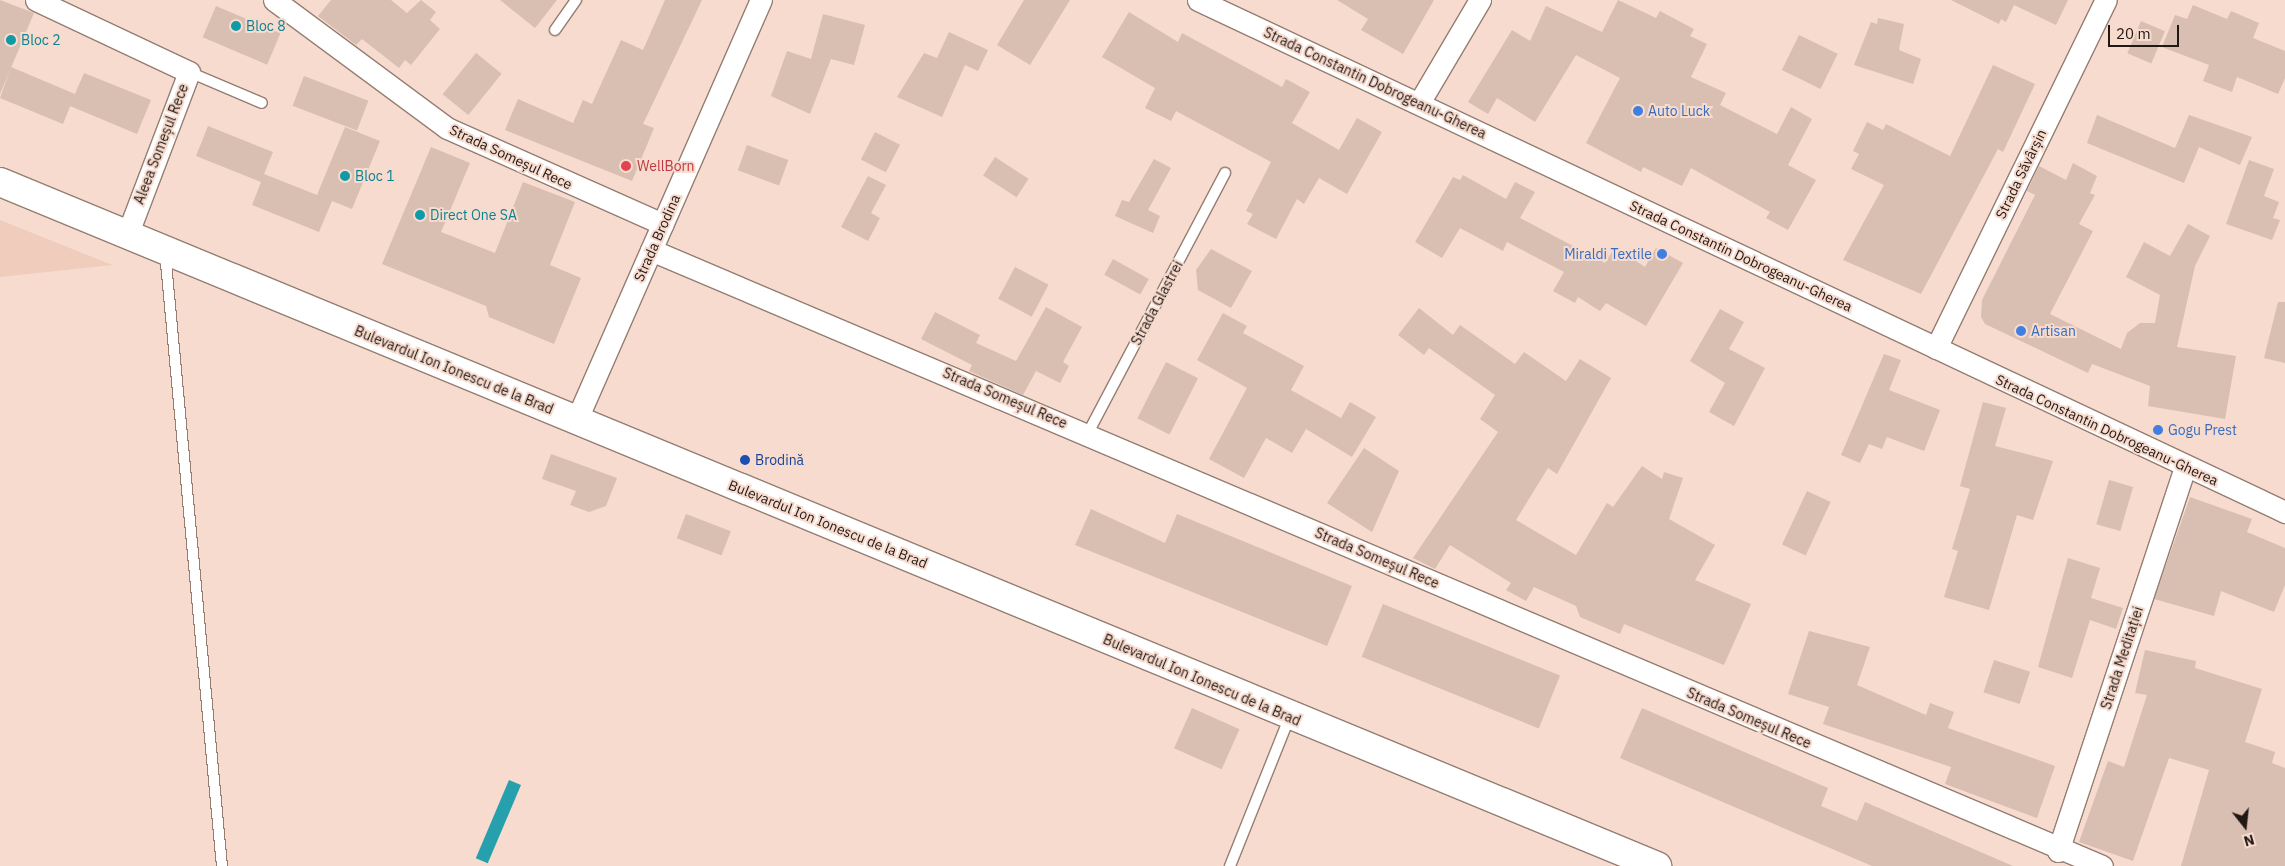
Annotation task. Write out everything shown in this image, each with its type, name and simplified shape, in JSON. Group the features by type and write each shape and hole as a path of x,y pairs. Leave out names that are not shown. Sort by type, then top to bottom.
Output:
{"main road":[{"name":"Bulevardul Ion Ionescu de la Brad","path":"0,182 1657,866"}],"street":[{"name":"Aleea Someșul Rece","path":"36,0 190,72 127,235"},
{"name":"Strada Someșul Rece","path":"274,0 447,128 663,224"},
{"name":"Strada Brodina","path":"576,421 762,0"},
{"name":"Strada Constantin Dobrogeanu-Gherea","path":"1198,0 2285,512"},
{"path":"1419,103 1480,0"},
{"name":"Strada Săvârșin","path":"1936,348 2106,0"},
{"name":"Strada Someșul Rece","path":"651,250 1088,433 2058,851 2102,866"},
{"name":"Strada Meditației","path":"2058,851 2185,466"}],"lane":[{"path":"555,30 576,0"},
{"path":"190,72 262,103"},
{"name":"Strada Glastrei","path":"1088,433 1225,173"},
{"path":"165,251 222,866"},
{"path":"1230,866 1290,716"}],"shaded area":[{"path":"0,220 112,265 0,277"}],"water":[{"path":"509,780 521,785 488,863 476,858"}],"building":[{"path":"0,0 34,13 0,94"},
{"path":"331,0 391,0 407,13 421,0 436,12 430,20 440,29 411,65 405,60 399,68 362,39 356,45 318,16"},
{"path":"500,0 557,0 535,28"},
{"path":"665,0 702,0 643,124 654,128 632,181 505,130 518,99 573,123 583,100 592,104 621,40 643,50"},
{"path":"1024,0 1070,0 1030,65 997,45"},
{"path":"1337,0 1434,0 1403,54 1361,30 1368,19"},
{"path":"1618,0 1656,18 1660,11 1694,29 1690,36 1707,44 1691,77 1726,93 1720,105 1777,134 1791,107 1812,119 1788,165 1816,180 1788,230 1766,218 1770,212 1691,168 1682,186 1643,167 1641,172 1586,143 1620,78 1576,55 1535,122 1497,98 1488,114 1468,102 1512,30 1530,41 1546,6 1602,32"},
{"path":"1951,0 2068,0 2056,25 2014,5 2006,22 2001,19 1999,24"},
{"path":"2193,5 2227,19 2231,11 2259,23 2253,38 2285,51 2285,78 2278,94 2237,77 2232,92 2203,81 2209,65 2162,47 2175,15 2187,19"},
{"name":"Bloc 8","path":"216,6 280,33 267,65 203,37"},
{"path":"1129,12 1178,42 1182,33 1282,87 1286,79 1310,92 1292,123 1339,150 1357,118 1382,132 1347,194 1319,178 1304,204 1297,199 1276,239 1247,224 1253,214 1246,211 1271,162 1176,111 1171,121 1145,108 1155,88 1102,57"},
{"path":"823,14 865,25 854,65 831,59 810,114 771,96 787,51 811,59"},
{"path":"1878,18 1904,24 1899,50 1921,59 1913,84 1854,65 1871,22 1877,24"},
{"path":"2141,21 2165,31 2151,63 2127,53"},
{"path":"949,32 988,50 978,71 965,65 942,117 897,97 924,53 937,58"},
{"path":"1799,35 1838,54 1821,89 1782,70"},
{"path":"476,53 502,74 468,115 443,94"},
{"path":"1993,65 2035,84 2003,152 1998,149 1921,294 1843,260 1884,185 1851,169 1859,154 1853,151 1867,122 1883,130 1886,124 1950,156"},
{"name":"Bloc 2","path":"11,67 75,94 84,73 151,100 137,134 70,106 63,124 0,98"},
{"name":"Bloc 1","path":"304,76 368,101 357,131 293,106"},
{"path":"2097,115 2175,148 2189,115 2252,137 2240,165 2199,147 2184,183 2087,143"},
{"path":"208,126 273,152 264,174 317,195 345,127 380,141 352,209 332,201 319,232 252,205 261,182 196,156"},
{"path":"875,132 900,145 886,172 861,160"},
{"path":"747,145 788,160 779,185 738,170"},
{"path":"431,147 470,163 441,232 495,253 523,182 575,202 550,265 581,278 554,344 489,317 486,306 382,264"},
{"path":"995,157 1029,179 1017,197 983,175"},
{"path":"1154,159 1171,168 1148,210 1160,216 1153,233 1115,216 1122,200 1129,202"},
{"path":"2249,160 2274,169 2264,196 2279,202 2273,218 2280,220 2272,240 2226,224"},
{"path":"2073,163 2097,176 2090,193 2095,195 2079,224 2093,231 2050,314 2121,349 2127,333 2140,323 2155,323 2160,295 2126,277 2144,242 2170,256 2188,224 2210,236 2195,266 2177,347 2236,356 2225,419 2148,406 2150,386 2092,364 2088,373 1985,324 1981,317 1982,300 2035,195 2027,191 2039,166 2066,180"},
{"path":"1463,175 1506,199 1515,182 1535,192 1520,218 1605,263 1615,247 1645,267 1656,248 1683,263 1646,326 1606,303 1600,311 1578,297 1575,303 1553,291 1564,272 1507,242 1503,251 1460,228 1442,258 1415,242 1453,177 1460,180"},
{"path":"868,176 886,185 871,213 880,218 868,241 841,227"},
{"path":"1211,249 1252,271 1231,308 1198,290 1196,270"},
{"path":"1113,259 1149,279 1140,295 1104,275"},
{"path":"1015,267 1049,285 1032,317 998,299"},
{"path":"2278,302 2285,302 2285,363 2264,358"},
{"path":"1046,307 1082,327 1063,362 1069,366 1060,383 1036,371 1023,395 969,371 972,365 921,339 935,312 980,335 976,343 1016,361"},
{"path":"1419,308 1453,335 1460,325 1515,364 1524,352 1566,381 1580,359 1611,378 1557,474 1548,468 1516,520 1576,555 1607,503 1613,507 1642,466 1662,479 1664,472 1683,478 1669,519 1715,545 1695,580 1751,604 1724,665 1624,624 1620,634 1580,617 1576,606 1534,587 1526,601 1506,590 1511,583 1450,545 1435,569 1413,558 1498,432 1480,419 1495,395 1429,348 1424,355 1398,335"},
{"path":"1720,309 1744,322 1729,349 1765,368 1734,426 1709,412 1725,383 1690,361"},
{"path":"1223,313 1247,326 1243,333 1304,366 1291,390 1341,418 1350,402 1376,417 1352,457 1306,429 1292,453 1266,438 1244,478 1209,459 1247,388 1197,360"},
{"path":"1884,354 1901,360 1889,390 1940,410 1924,451 1887,437 1882,449 1869,444 1860,463 1841,455"},
{"path":"1166,362 1198,378 1169,434 1137,418"},
{"path":"1983,402 2006,408 1995,446 2053,461 2033,520 2017,515 1989,610 1944,597 1958,551 1952,549 1970,489 1960,486"},
{"path":"1364,448 1399,471 1372,532 1327,503"},
{"path":"551,454 617,478 606,506 589,512 570,505 576,491 542,479"},
{"path":"2109,480 2133,487 2120,531 2096,524"},
{"path":"1807,491 1831,502 1806,555 1782,544"},
{"path":"2190,497 2252,519 2247,532 2285,548 2285,585 2274,612 2221,591 2214,616 2154,599"},
{"path":"1091,509 1165,543 1177,514 1352,586 1327,646 1075,545"},
{"path":"686,514 731,531 721,555 677,538"},
{"path":"2068,558 2100,568 2091,598 2123,608 2116,629 2090,620 2072,678 2038,667"},
{"path":"1383,604 1560,676 1539,728 1362,657"},
{"path":"1809,631 1870,647 1857,685 1926,715 1930,703 1954,712 1948,728 2055,766 2037,818 1945,784 1951,767 1823,724 1829,707 1788,694"},
{"path":"2145,650 2196,661 2195,668 2262,689 2245,742 2275,752 2272,763 2285,768 2285,866 2181,866 2209,770 2169,758 2133,861 2079,842 2108,761 2124,767 2147,695 2135,693"},
{"path":"1994,660 2030,672 2020,704 1983,692"},
{"path":"1192,708 1240,729 1222,769 1174,748"},
{"path":"1642,708 1828,788 1821,806 1857,821 1865,802 2013,866 1872,866 1620,758"}],"place":[{"name":"Bloc 8","path":"236,26"},
{"name":"Bloc 2","path":"11,40"},
{"name":"Auto Luck","path":"1638,111"},
{"name":"WellBorn","path":"626,166"},
{"name":"Bloc 1","path":"345,176"},
{"name":"Direct One SA","path":"420,215"},
{"name":"Miraldi Textile","path":"1662,254"},
{"name":"Artisan","path":"2021,331"},
{"name":"Gogu Prest","path":"2158,430"},
{"name":"Brodină","path":"745,460"}]}
